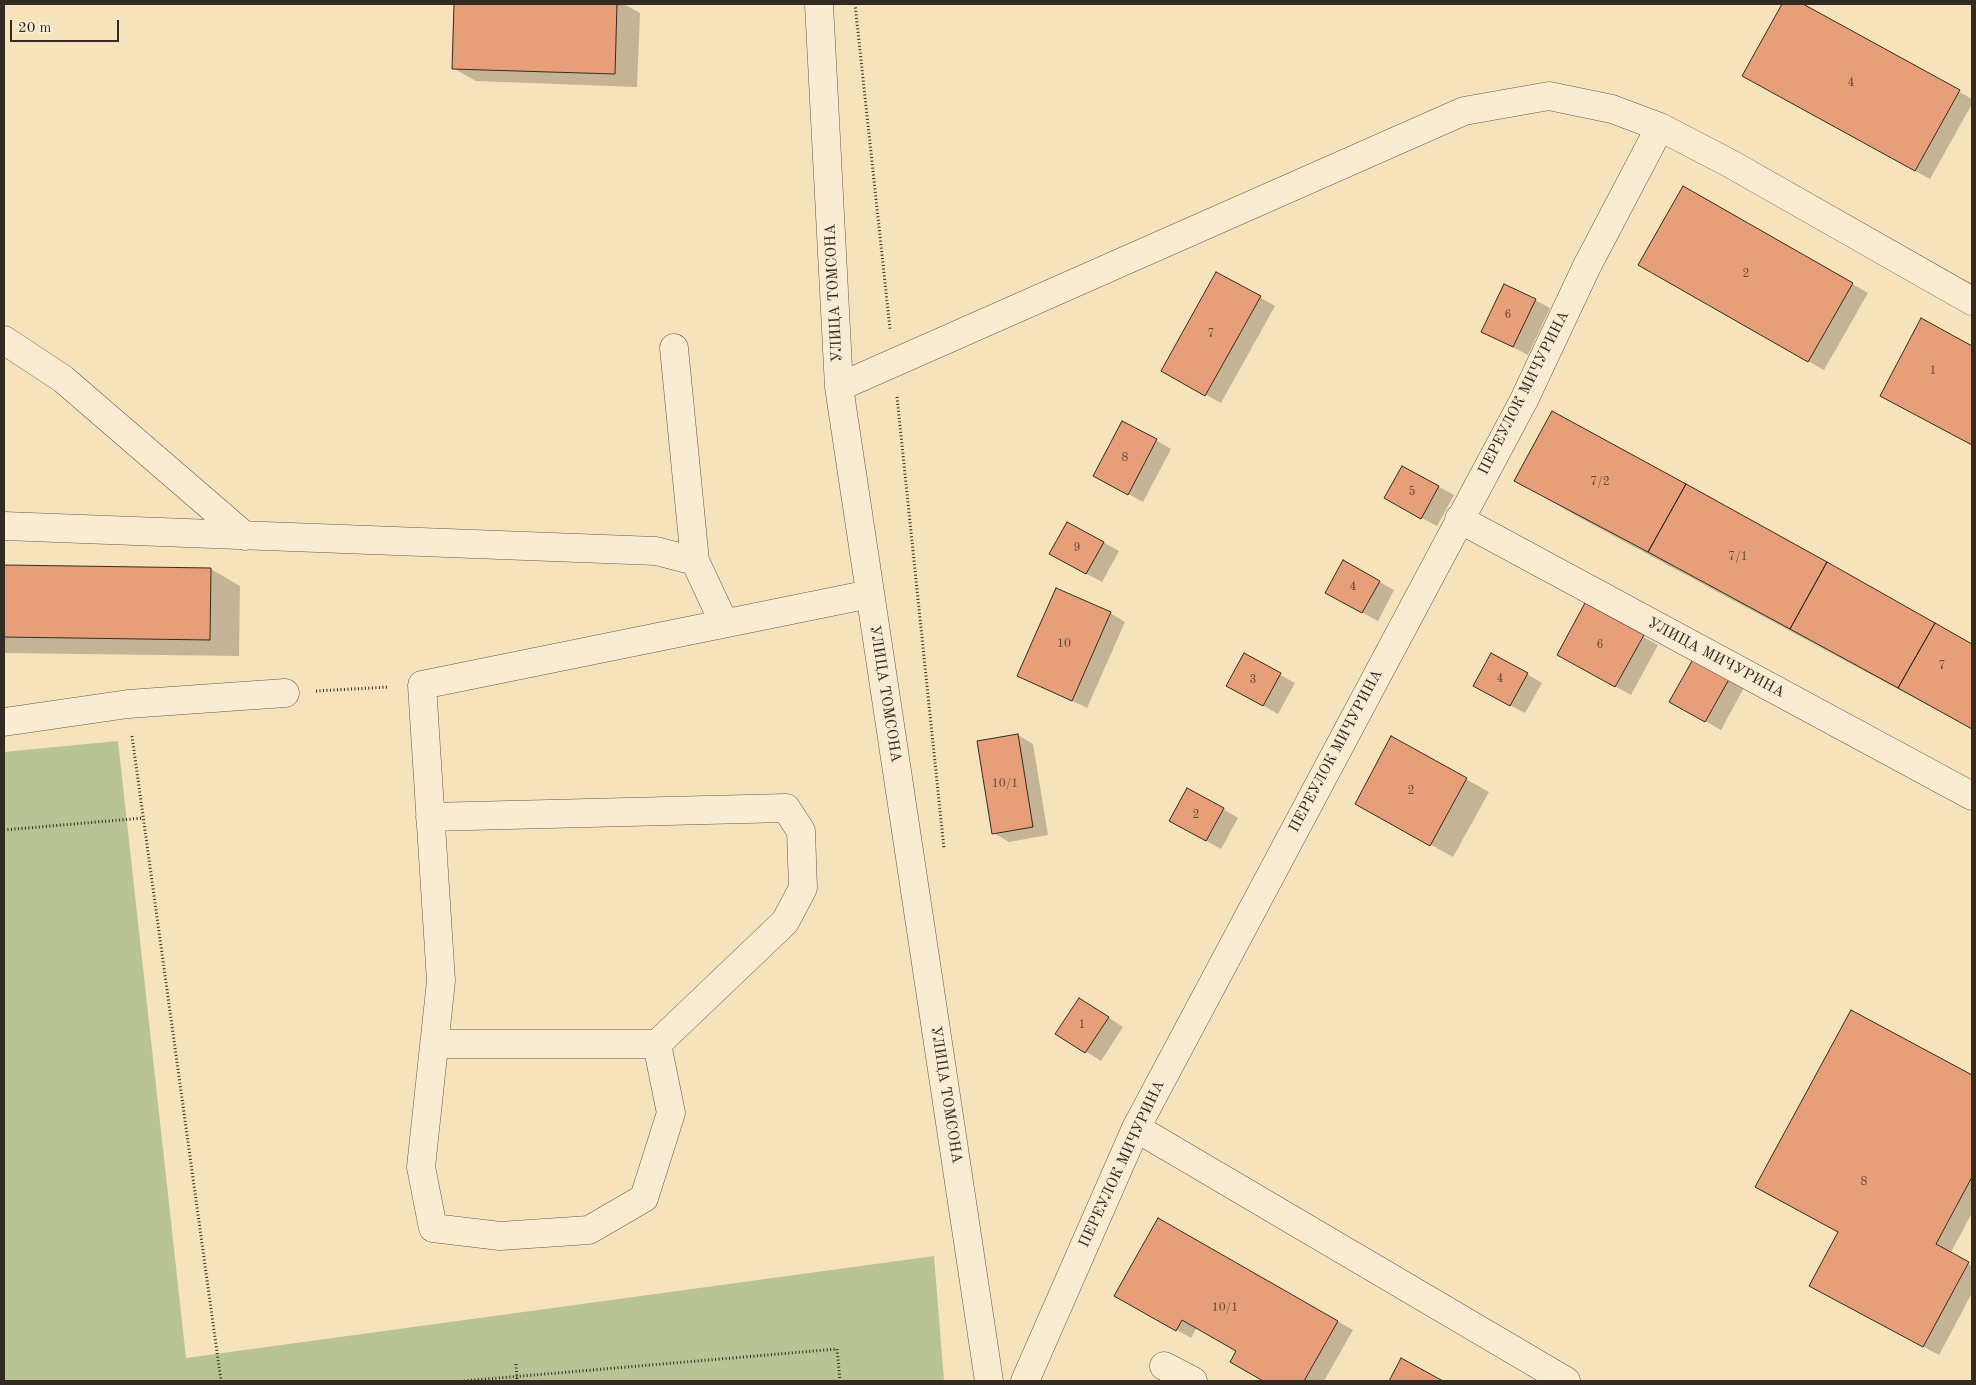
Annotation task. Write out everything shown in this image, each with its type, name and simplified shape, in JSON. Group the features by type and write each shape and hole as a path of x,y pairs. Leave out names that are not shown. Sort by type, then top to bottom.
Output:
{"street":[{"name":"УЛИЦА ТОМСОНА","path":"819,4 839,387 990,1381"},
{"path":"839,387 1464,111 1550,96 1612,109 1660,127 1731,164 1972,302"},
{"name":"ПЕРЕУЛОК МИЧУРИНА","path":"1025,1381 1136,1128 1524,400 1587,266 1660,127"},
{"path":"4,340 63,379 245,536"},
{"path":"674,348 695,561 724,623"},
{"name":"УЛИЦА МИЧУРИНА","path":"1460,519 1972,796"},
{"path":"4,526 656,551 695,561"},
{"path":"657,1044 671,1113 644,1198 589,1230 500,1236 433,1228 421,1167 441,981 422,684 870,594"},
{"path":"4,722 128,704 285,693"},
{"path":"430,817 786,808 801,831 803,888 784,922 657,1044 435,1044"},
{"path":"1136,1128 1566,1381"},
{"path":"1164,1366 1193,1381"}],"path":[{"path":"855,4 945,857"},
{"path":"285,693 422,684"},
{"path":"128,704 222,1381"},
{"path":"4,830 143,818"},
{"path":"464,1381 517,1379 837,1349 840,1381"},
{"path":"516,1364 517,1379"}],"green space":[{"path":"118,741 186,1358 934,1256 944,1381 4,1381 4,752"}],"building":[{"path":"454,4 617,4 615,74 452,69"},
{"path":"1782,4 1803,4 1960,90 1915,171 1742,76"},
{"path":"1683,186 1853,283 1808,362 1638,265"},
{"path":"1216,272 1261,296 1205,396 1161,371"},
{"path":"1504,284 1536,299 1513,347 1481,332"},
{"path":"1921,318 1972,346 1972,445 1880,396"},
{"path":"1552,411 1686,484 1648,552 1514,481"},
{"path":"1122,421 1157,439 1128,495 1093,476"},
{"path":"1402,466 1439,486 1421,519 1384,498"},
{"path":"1686,484 1827,562 1790,629 1648,552"},
{"path":"1067,522 1104,542 1086,574 1049,554"},
{"path":"1343,560 1380,581 1362,613 1325,593"},
{"path":"1827,562 1935,623 1898,688 1790,629"},
{"path":"4,565 211,568 210,640 4,637"},
{"path":"1056,588 1111,612 1072,701 1017,676"},
{"path":"1585,603 1644,635 1615,687 1557,655"},
{"path":"1935,623 1972,644 1972,729 1898,688"},
{"path":"1244,653 1281,673 1263,706 1226,686"},
{"path":"1491,653 1528,673 1510,706 1473,686"},
{"path":"1696,654 1732,674 1705,722 1669,702"},
{"path":"1018,734 1033,827 992,834 977,741"},
{"path":"1391,736 1467,778 1430,846 1355,804"},
{"path":"1187,788 1224,808 1206,841 1169,821"},
{"path":"1079,998 1109,1017 1085,1053 1055,1034"},
{"path":"1851,1010 1972,1075 1972,1177 1936,1244 1969,1262 1923,1347 1809,1286 1838,1232 1755,1187"},
{"path":"1158,1218 1338,1321 1304,1381 1263,1381 1230,1362 1236,1351 1182,1320 1176,1331 1114,1296"},
{"path":"1401,1358 1443,1381 1389,1381"}]}
